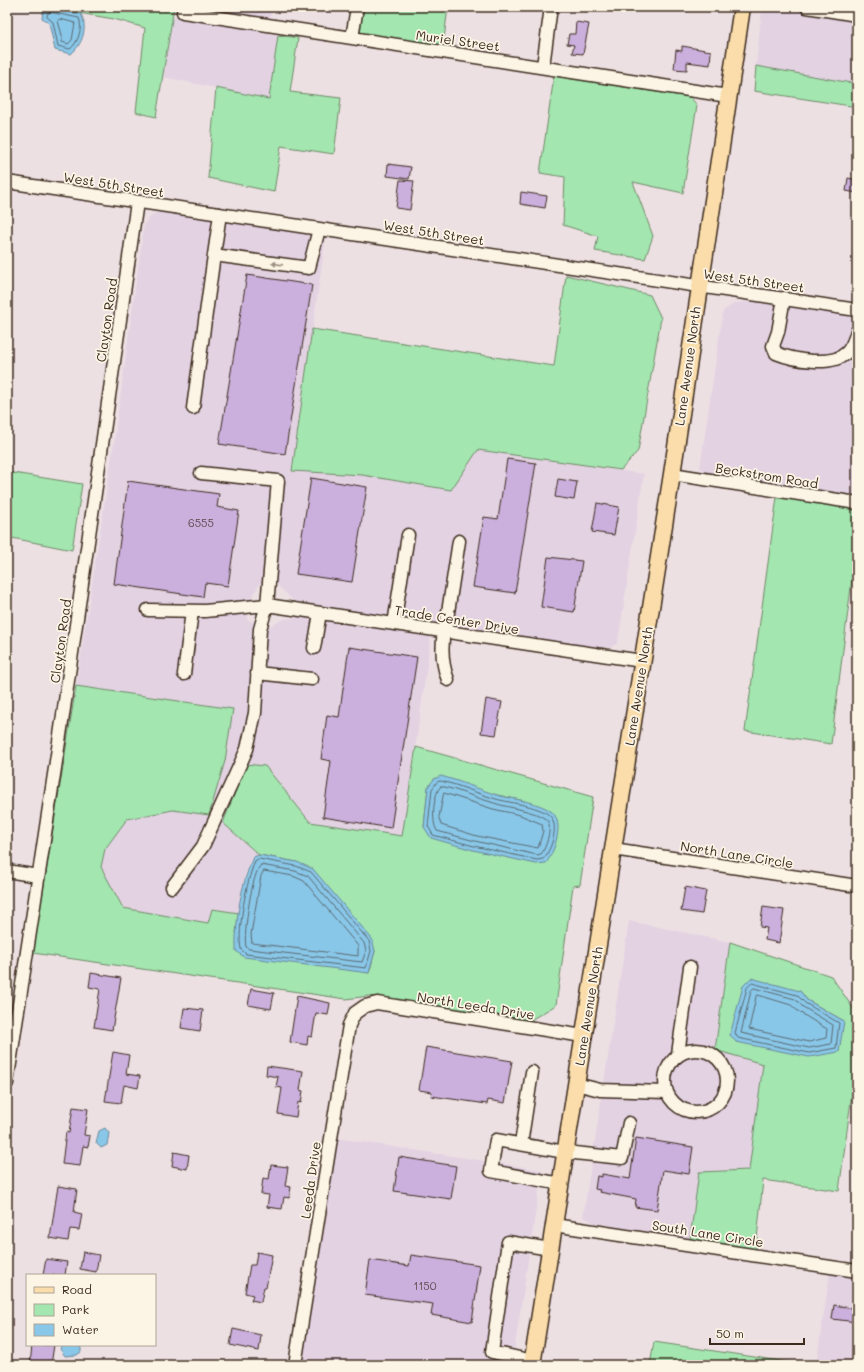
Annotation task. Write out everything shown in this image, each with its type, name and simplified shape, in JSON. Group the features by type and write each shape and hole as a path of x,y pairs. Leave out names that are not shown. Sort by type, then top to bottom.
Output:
{"main road":[{"name":"Lane Avenue North","path":"533,1363 672,474 742,7"}],"street":[{"path":"352,38 357,7"},
{"path":"543,66 551,7"},
{"path":"807,7 857,15"},
{"name":"Muriel Street","path":"183,12 543,66 728,96"},
{"name":"West 5th Street","path":"7,182 857,310"},
{"name":"Clayton Road","path":"7,1083 137,202"},
{"path":"193,408 220,214"},
{"path":"214,255 309,268 319,229"},
{"path":"784,298 778,332 773,346 776,354 790,359 834,360 846,354 857,331"},
{"path":"172,887 203,846 247,749 255,713 260,629 267,605 278,481 201,473"},
{"name":"Beckstrom Road","path":"672,474 857,503"},
{"path":"394,624 408,535"},
{"path":"448,680 443,669 441,649 459,541"},
{"name":"Trade Center Drive","path":"148,610 192,611 267,605 642,661"},
{"path":"184,674 192,611"},
{"path":"314,648 320,613"},
{"path":"257,673 312,679"},
{"name":"North Lane Circle","path":"613,849 857,886"},
{"path":"7,871 38,876"},
{"path":"678,1054 690,967"},
{"name":"North Leeda Drive","path":"365,1006 377,1003 583,1036"},
{"name":"Leeda Drive","path":"295,1365 349,1025 355,1013 365,1006"},
{"path":"698,1049 709,1052 718,1058 724,1067 727,1077 727,1087 723,1097 717,1104 708,1110 688,1112 679,1108 671,1101 666,1092 664,1082 665,1071 670,1062 678,1054 688,1050 698,1049"},
{"path":"521,1144 532,1072"},
{"path":"576,1084 600,1090 666,1092"},
{"path":"561,1184 491,1171 496,1140 565,1152 622,1158 628,1123"},
{"name":"South Lane Circle","path":"554,1225 857,1271"},
{"path":"533,1363 492,1352 508,1242 550,1249"}],"shaded area":[{"path":"197,7 272,7 270,18"},
{"path":"762,7 857,7 857,84 756,66"},
{"path":"173,16 278,35 269,99 163,77"},
{"path":"166,211 326,236 292,471 362,475 477,450 644,474 618,642 612,647 587,647 296,603 273,581 260,583 251,599 247,620 270,626 284,619 300,617 431,637 403,836 310,822 265,766 223,823 259,855 253,857 246,872 239,913 212,909 208,923 123,908 101,867 105,849 127,819 173,810 209,815 233,709 76,686 114,442 144,224 153,214"},
{"path":"760,301 857,316 857,497 712,475 700,468 723,311 735,303"},
{"path":"629,921 730,942 715,1049 763,1063 749,1170 699,1172 690,1239 595,1223 583,1217"},
{"path":"336,1138 542,1170 512,1365 301,1365"},
{"path":"830,1273 857,1278 857,1365 816,1365"}],"green space":[{"path":"43,7 174,7 156,117 136,112 145,28 114,19"},
{"path":"361,7 448,7 443,47 364,36 359,30"},
{"path":"278,35 298,38 290,92 341,98 334,154 281,146 274,192 208,178 216,88 269,99"},
{"path":"756,66 857,84 857,107 754,91"},
{"path":"554,76 690,97 697,105 683,193 633,182 653,236 645,259 595,251 598,236 563,225 565,177 540,173"},
{"path":"566,275 650,295 661,318 638,451 621,470 478,450 451,490 362,475 292,471 312,329 554,366"},
{"path":"7,472 82,484 72,550 7,537"},
{"path":"777,497 857,509 857,540 831,744 745,731"},
{"path":"76,686 233,709 225,761 209,815 173,810 127,819 105,849 101,867 123,908 208,923 212,909 239,913 236,933 369,973 375,951 297,862 259,855 223,823 246,764 265,766 310,822 402,836 416,747 593,797 580,885 573,886 556,1005 529,1021 369,996 346,999 33,953","holes":["428,787 497,795 525,801 424,827"]},
{"path":"730,942 831,976 857,1014 857,1085 853,1085 839,1191 763,1180 756,1249 690,1239 699,1172 749,1170 763,1064 715,1050","holes":["800,991 807,1000 844,1021 736,1042"]},
{"path":"654,1342 808,1365 650,1365"}],"water":[{"path":"48,8 81,14 84,24 83,35 79,45 71,54 55,50 49,23 42,18 43,11"},
{"path":"441,776 497,795 533,803 552,812 558,823 558,830 555,845 546,863 536,864 473,850 431,838 424,827 428,787 434,779"},
{"path":"259,855 297,862 313,869 372,939 375,951 369,973 244,957 236,951 238,915 242,891 253,857"},
{"path":"751,978 800,991 807,1000 844,1021 839,1052 809,1057 736,1042 730,1035 743,986"},
{"path":"105,1128 109,1133 107,1145 101,1148 96,1143 99,1131"},
{"path":"62,1346 78,1346 81,1348 81,1352 77,1355 65,1356 60,1349"}],"building":[{"path":"576,22 589,24 583,54 572,53 574,45 567,44 569,34 575,34"},
{"path":"682,46 711,51 710,65 687,62 687,70 674,69 676,50 682,51"},
{"path":"388,164 411,167 409,179 387,176"},
{"path":"848,178 857,180 857,193 846,191"},
{"path":"400,180 414,181 410,210 396,208"},
{"path":"521,192 547,196 545,208 520,204"},
{"path":"247,275 312,285 285,454 219,444"},
{"path":"507,459 536,463 515,593 473,587 484,517 498,519"},
{"path":"311,478 367,487 352,582 296,574"},
{"path":"558,479 577,482 574,500 555,497"},
{"path":"128,481 219,494 217,507 239,511 228,586 205,583 203,597 114,584"},
{"path":"597,503 619,507 614,535 592,532"},
{"path":"548,557 582,561 574,612 541,607"},
{"path":"349,647 417,657 391,828 323,817 331,761 321,759 327,715 339,717"},
{"path":"486,699 502,702 496,735 481,733"},
{"path":"685,887 706,891 702,914 681,911"},
{"path":"763,907 784,910 779,943 765,940 767,928 760,927"},
{"path":"91,973 121,978 112,1030 94,1027 100,989 89,987"},
{"path":"251,989 274,993 271,1009 248,1005"},
{"path":"297,996 330,1003 328,1015 316,1013 312,1037 308,1036 307,1045 290,1042"},
{"path":"184,1008 203,1010 200,1031 181,1028"},
{"path":"426,1047 512,1061 505,1103 488,1100 487,1104 431,1096 432,1092 419,1090"},
{"path":"113,1052 129,1055 126,1074 140,1076 138,1088 124,1085 121,1103 105,1101"},
{"path":"267,1066 303,1071 300,1090 303,1091 301,1103 298,1102 296,1117 278,1114 282,1088 276,1087 278,1077 266,1075"},
{"path":"73,1107 88,1109 84,1135 90,1136 88,1147 83,1146 80,1166 62,1164 66,1132 69,1133"},
{"path":"636,1138 693,1147 689,1174 663,1170 657,1210 635,1207 636,1199 599,1192 600,1190 595,1189 597,1176 602,1177 602,1174 630,1179"},
{"path":"174,1152 189,1155 187,1169 172,1166"},
{"path":"399,1157 456,1166 451,1199 394,1191"},
{"path":"271,1165 288,1167 285,1186 291,1187 289,1198 284,1197 282,1209 267,1207 269,1195 261,1194 263,1178 269,1179"},
{"path":"58,1186 77,1189 74,1212 82,1214 79,1230 70,1229 68,1241 50,1238"},
{"path":"83,1252 99,1255 96,1272 80,1269"},
{"path":"257,1252 272,1255 266,1288 264,1287 261,1302 251,1300 253,1295 245,1293 250,1265 255,1265"},
{"path":"411,1255 480,1265 472,1322 431,1315 433,1304 365,1295 370,1260 409,1266"},
{"path":"46,1259 67,1262 65,1274 43,1274"},
{"path":"834,1305 857,1309 857,1322 832,1319"},
{"path":"233,1329 261,1335 259,1351 230,1345"},
{"path":"32,1346 54,1346 51,1365 30,1365"}]}
